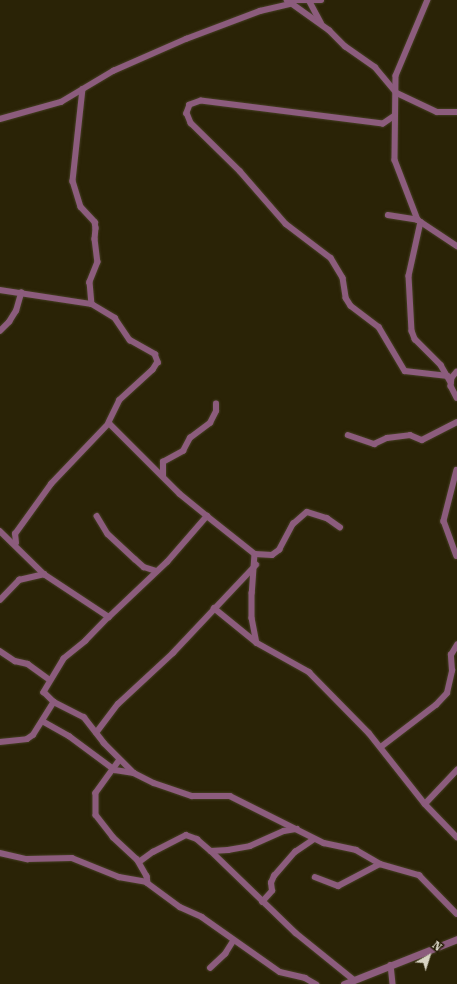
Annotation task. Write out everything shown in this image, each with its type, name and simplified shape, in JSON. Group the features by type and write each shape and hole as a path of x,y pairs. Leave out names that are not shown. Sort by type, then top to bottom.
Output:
{"street":[{"path":"309,0 322,25"},
{"path":"0,119 48,107 72,97 113,71 186,39 260,11 291,1 321,0"},
{"path":"428,0 398,69 394,160 419,221 409,276 412,331 418,341 448,376 457,398"},
{"path":"291,1 375,67 397,92 437,112 457,112"},
{"path":"84,89 74,181 80,207 95,222 96,228 95,238 98,262 90,282 92,304"},
{"path":"395,116 383,124 201,102 190,105 187,113 191,123 240,171 286,224 331,258 343,278 346,298 351,306 379,327 405,371 448,376"},
{"path":"388,215 419,221 457,246"},
{"path":"0,290 92,304 111,314 130,340 155,354 158,362 153,370 120,400 108,423 51,484 15,534 16,545"},
{"path":"0,331 9,322 16,311 21,293"},
{"path":"451,382 457,372"},
{"path":"163,476 163,462 182,451 190,438 210,423 216,411 216,404"},
{"path":"348,435 374,444 387,438 410,435 422,440 457,422"},
{"path":"108,423 207,516 255,554 272,556 279,550 293,524 307,512 327,518 340,527"},
{"path":"457,470 451,500 444,521 457,556"},
{"path":"454,480 457,486"},
{"path":"97,516 108,534 144,567 156,571"},
{"path":"207,516 156,571 86,641 64,659 44,692 54,702 84,717 120,760 134,773 154,783 192,796 230,796 314,839 356,850 380,864 419,875 457,914"},
{"path":"0,531 44,574 109,617"},
{"path":"255,554 256,565 252,593 252,618 257,644"},
{"path":"96,733 118,704 173,653 256,565"},
{"path":"0,600 19,580 44,574"},
{"path":"214,608 257,644 309,672 381,747 425,804 457,837"},
{"path":"381,747 436,705 447,693 452,671 451,655 457,645"},
{"path":"0,651 15,660 28,664 50,680"},
{"path":"0,742 27,739 44,722 54,702"},
{"path":"44,722 113,769 120,772 134,773"},
{"path":"120,760 96,793 96,815 113,837 139,862 148,883"},
{"path":"425,804 457,770"},
{"path":"211,851 241,848 284,831 297,829"},
{"path":"139,862 153,852 186,835 197,839 262,902 354,980"},
{"path":"262,902 272,891 271,883 274,876 295,852 314,839"},
{"path":"0,853 27,859 72,858 119,877 148,883 180,907 202,917 233,941 280,972 305,978 316,984"},
{"path":"316,877 338,886 380,864"},
{"path":"344,984 457,939"},
{"path":"210,968 225,954 233,941"},
{"path":"391,965 393,984"}]}
